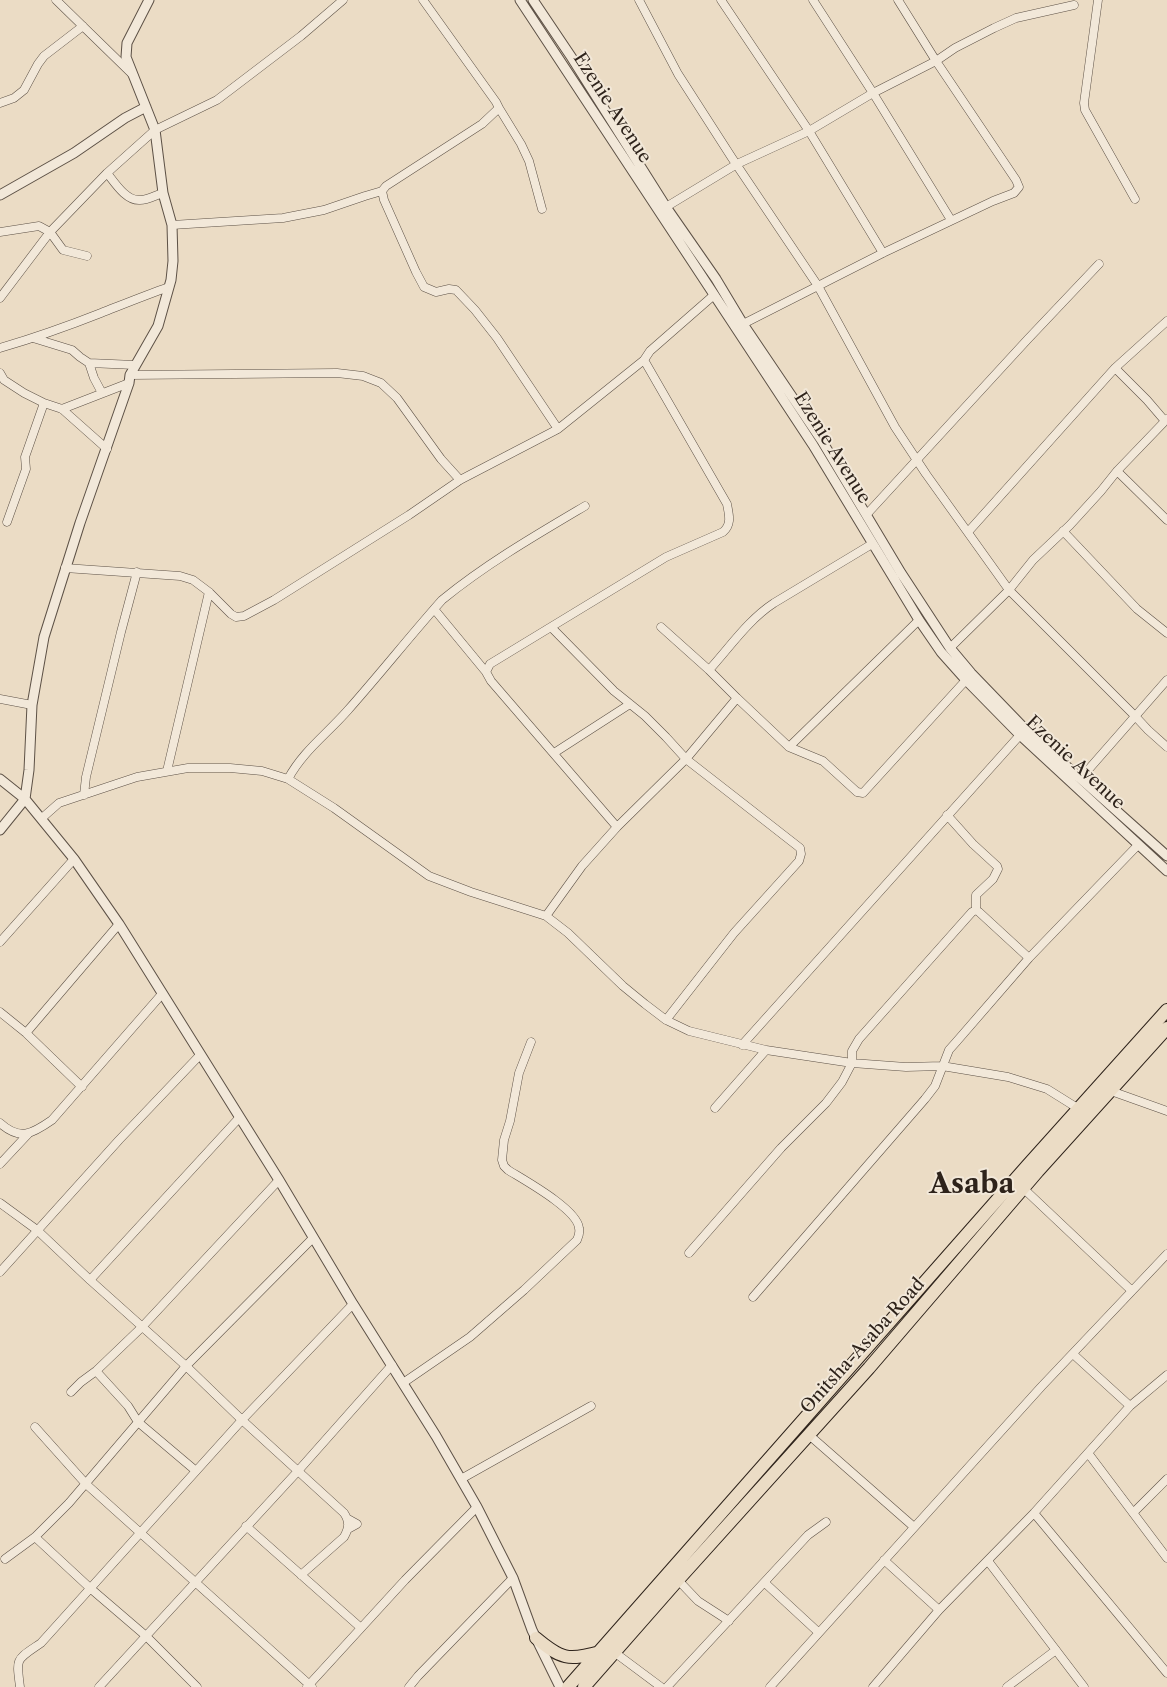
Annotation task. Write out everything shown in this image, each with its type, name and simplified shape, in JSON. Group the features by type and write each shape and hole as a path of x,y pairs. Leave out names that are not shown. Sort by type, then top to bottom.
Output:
{"highway":[{"path":"568,1687 1167,1010"},
{"name":"Onitsha-Asaba Road","path":"584,1687 1167,1028"},
{"path":"908,1302 920,1309"},
{"path":"536,1638 561,1656 582,1657 600,1652"}],"street":[{"path":"56,0 134,76"},
{"path":"0,830 25,799 29,770 32,705 44,637 65,568 135,364 158,326 169,287 173,261 172,225 163,193 155,130 126,57 126,43 149,0"},
{"path":"0,298 50,232 107,174 155,130 224,95 301,36 343,0"},
{"path":"424,0 464,55 521,144 530,161 542,209"},
{"name":"Ezenie Avenue","path":"520,0 716,279 743,324 822,441 926,613 950,648 971,673 1026,730 1167,856"},
{"name":"Ezenie Avenue","path":"533,0 714,295 813,445 872,544 941,652 1020,735 1167,871"},
{"path":"639,0 678,74 818,286 895,427 917,460 1009,590 1167,747"},
{"path":"721,0 809,131 883,253"},
{"path":"813,0 951,220"},
{"path":"743,324 992,200 1014,193 1018,187 1016,180 936,61 898,0"},
{"path":"1098,0 1084,103 1085,110 1135,199"},
{"path":"666,207 737,164 809,131 873,94 936,61 955,48 1016,18 1074,5"},
{"path":"0,103 14,98 24,90 44,56 83,26"},
{"path":"546,38 554,32"},
{"path":"0,195 74,153 125,118 146,107"},
{"path":"172,225 283,218 324,210 382,191 386,186 482,124 499,108"},
{"path":"107,174 132,199 141,200 163,193"},
{"path":"382,191 384,200 424,287 436,292 449,289 456,290 497,338 558,429"},
{"path":"0,232 39,226 50,232 63,250 87,256"},
{"path":"867,514 1099,264"},
{"path":"0,348 33,338 138,297 169,287"},
{"path":"65,568 180,576 193,580 209,592 231,614 236,617 244,616 283,595 460,480 558,429 644,360 650,352 714,295"},
{"path":"968,532 1115,368 1167,321"},
{"path":"33,338 72,350 89,363 135,364"},
{"path":"486,672 490,664 666,557 722,532 729,524 730,516 727,504 644,360"},
{"path":"89,363 102,393"},
{"path":"950,648 1009,590 1033,560 1063,532 1117,471 1166,420 1115,368"},
{"path":"0,373 4,380 44,403 62,409 107,449"},
{"path":"62,409 102,393 130,379 337,373 363,376 382,383 397,398 441,459 460,480"},
{"path":"7,522 26,469 25,457 44,403"},
{"path":"1117,471 1167,520"},
{"path":"840,491 849,485"},
{"path":"288,779 294,766 307,750 347,712 434,609 485,568 585,506"},
{"path":"1063,532 1137,609 1167,634"},
{"path":"709,670 760,612 872,544"},
{"path":"84,795 86,777 96,743 120,632 137,572"},
{"path":"167,771 209,592"},
{"path":"434,609 486,672 491,681 617,827"},
{"path":"788,747 919,620"},
{"path":"551,627 614,691 650,721 686,759 800,848 801,854 798,861 734,933 666,1020"},
{"path":"661,627 709,670 788,747 823,761 856,792 863,793 966,680"},
{"path":"1081,778 1167,680"},
{"path":"546,916 582,866 617,827 686,759 737,698"},
{"path":"0,699 32,705"},
{"path":"554,753 630,704"},
{"path":"742,1045 1020,735"},
{"path":"42,818 59,803 137,776 188,768 230,768 262,771 288,779 334,808 429,876 447,884 546,916 568,932 623,986 666,1020 689,1031 766,1050 852,1063 906,1067 942,1066 1008,1077 1047,1088 1079,1109"},
{"path":"0,778 25,799 74,859 119,924 279,1180 477,1506 513,1578 536,1638 560,1687"},
{"path":"947,815 998,868 993,879 976,895 976,910"},
{"path":"753,1298 926,1099 935,1086 942,1066 957,1040 1029,958 1138,845"},
{"path":"0,942 74,859"},
{"path":"976,910 1029,958"},
{"path":"689,1253 781,1148 826,1103 842,1082 852,1063 852,1051 859,1038 968,915 976,910"},
{"path":"26,1033 119,924"},
{"path":"0,1164 29,1134 52,1120 162,994"},
{"path":"0,1012 26,1033 82,1087"},
{"path":"403,1383 470,1337 577,1240 580,1227 576,1220 541,1190 508,1170 502,1160 504,1140 510,1120 518,1073 531,1042"},
{"path":"715,1108 766,1050"},
{"path":"0,1272 135,1123 200,1055"},
{"path":"1111,1091 1167,1111"},
{"path":"90,1280 239,1118"},
{"path":"0,1123 8,1130 17,1134 29,1134"},
{"path":"71,1392 142,1327 279,1180"},
{"path":"1024,1189 1132,1291"},
{"path":"0,1203 37,1230 344,1513 348,1519 348,1529 344,1537 301,1575"},
{"path":"5,1559 35,1537 86,1484 186,1366 313,1238"},
{"path":"770,1687 1041,1387 1167,1254"},
{"path":"20,1687 18,1660 21,1656 40,1643 242,1420 353,1304"},
{"path":"1073,1354 1130,1406"},
{"path":"99,1687 298,1471 392,1365"},
{"path":"96,1371 128,1406 138,1422 196,1471"},
{"path":"873,1687 939,1610 1034,1513 1130,1406 1167,1375"},
{"path":"461,1479 591,1406"},
{"path":"35,1427 86,1484 309,1686 404,1580 477,1506"},
{"path":"808,1434 914,1527"},
{"path":"1088,1453 1167,1558"},
{"path":"1133,1513 1167,1480"},
{"path":"1034,1513 1167,1673"},
{"path":"667,1687 808,1535 826,1522"},
{"path":"246,1526 361,1628"},
{"path":"35,1537 146,1636 197,1687"},
{"path":"884,1560 939,1610"},
{"path":"988,1561 1084,1687"},
{"path":"409,1687 513,1578"},
{"path":"678,1580 698,1601 729,1621"},
{"path":"765,1583 818,1632"},
{"path":"1007,1687 1056,1650"},
{"path":"614,1652 661,1687"}],"district":[{"name":"Asaba","path":"972,1185"}]}
